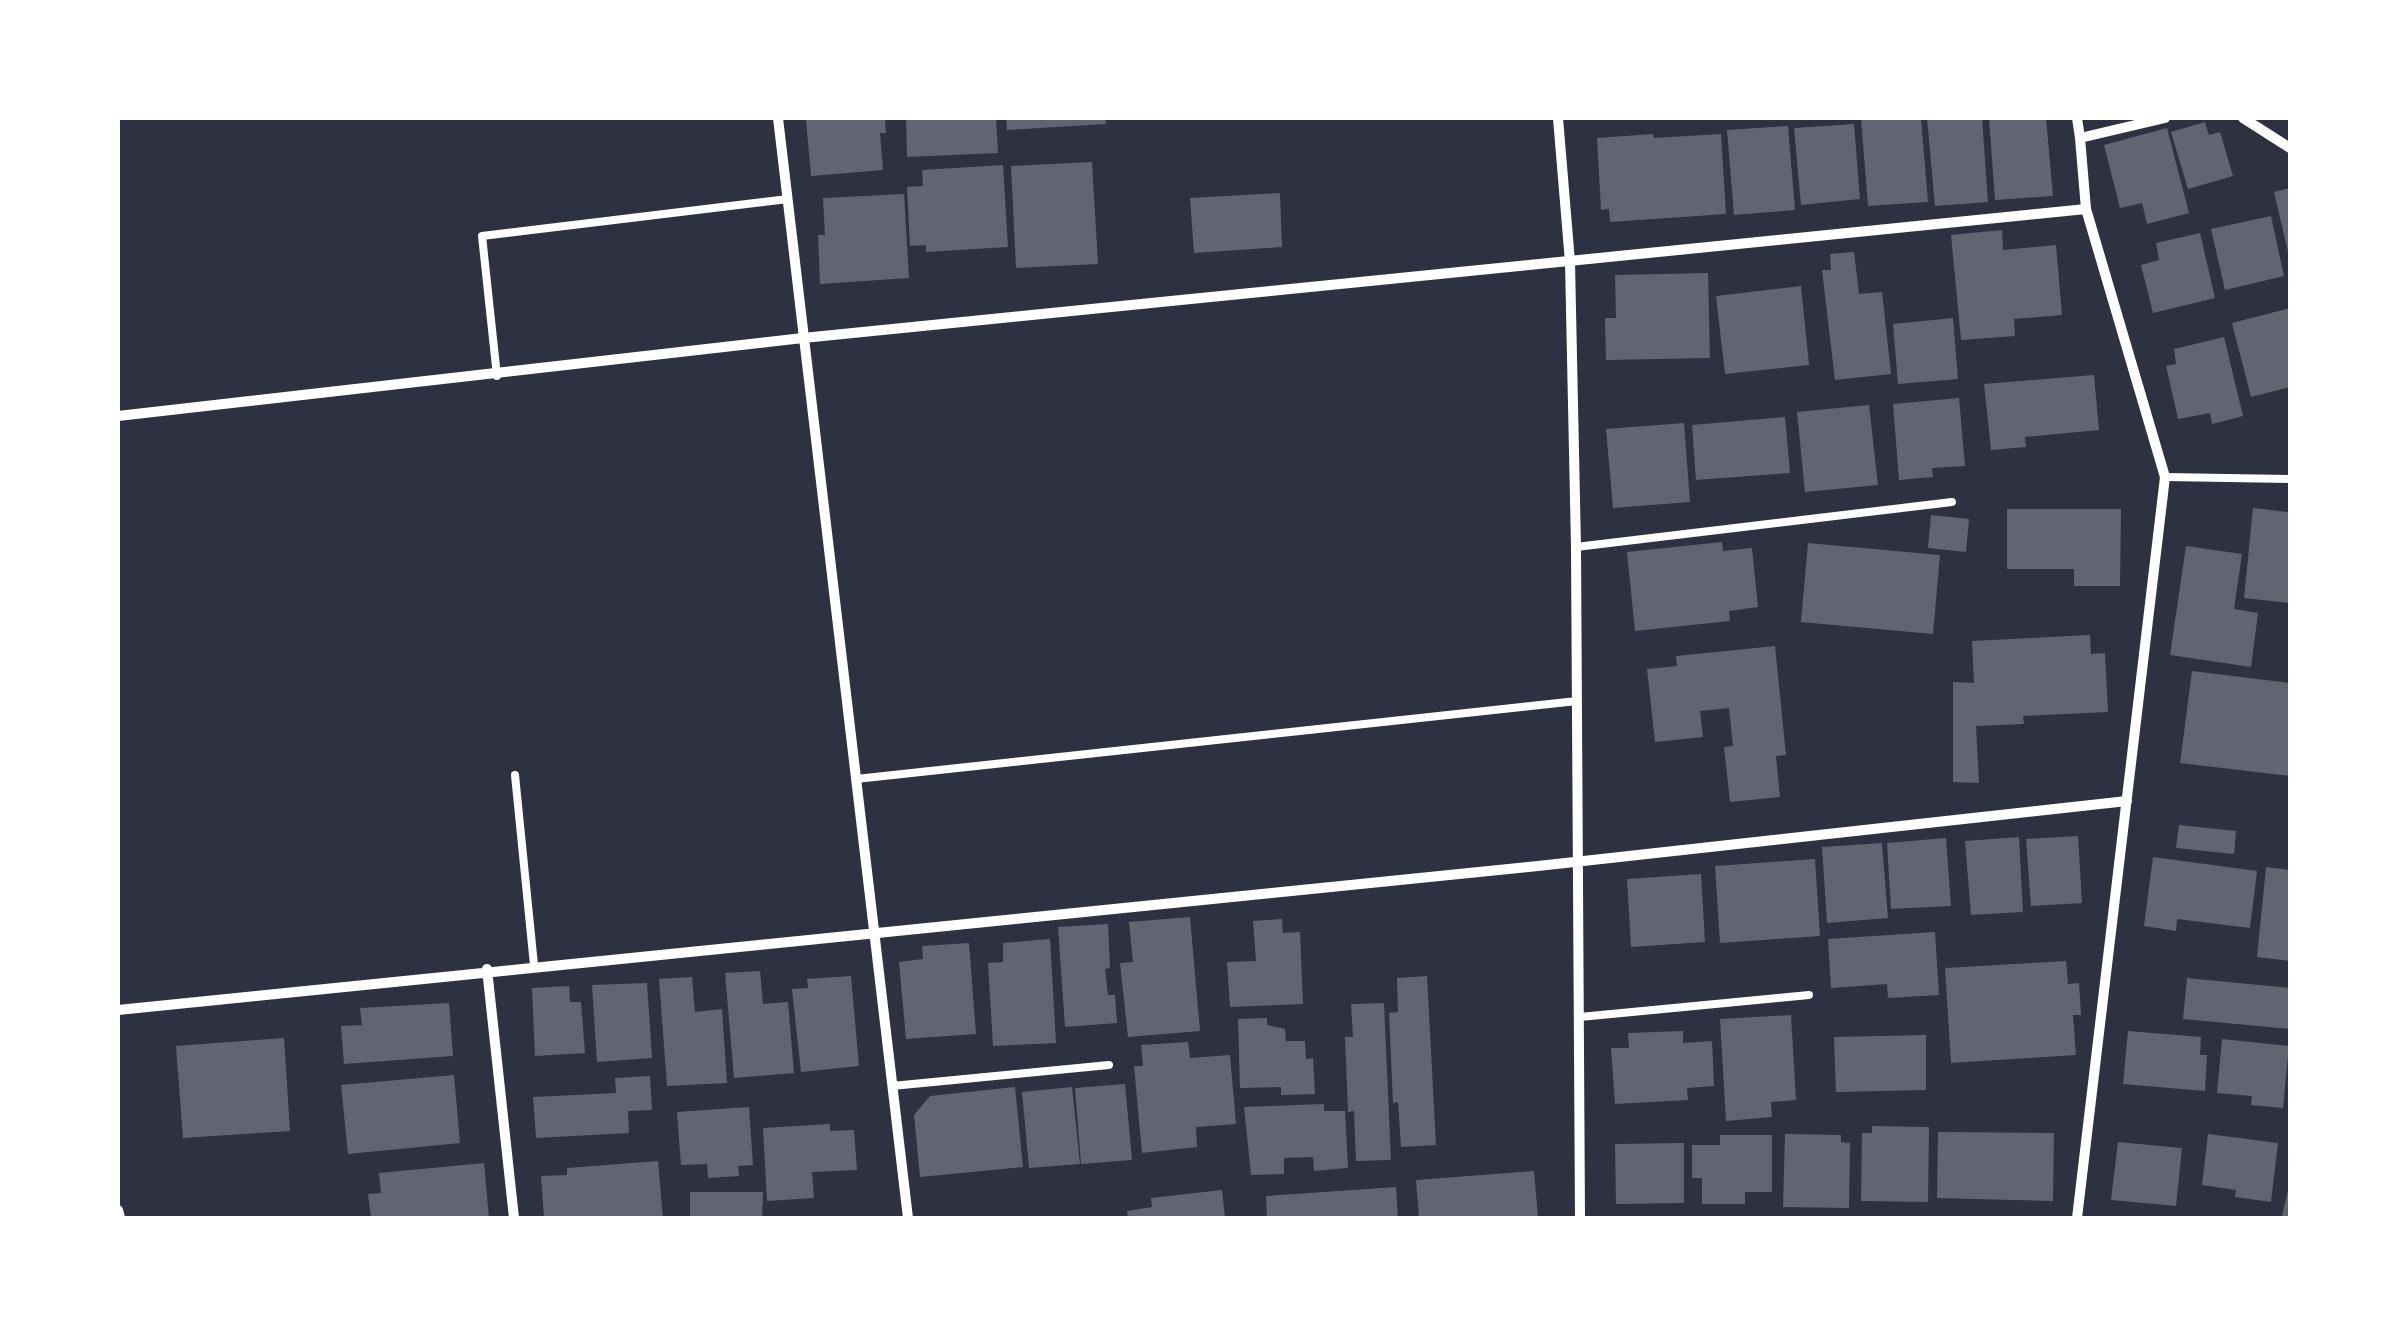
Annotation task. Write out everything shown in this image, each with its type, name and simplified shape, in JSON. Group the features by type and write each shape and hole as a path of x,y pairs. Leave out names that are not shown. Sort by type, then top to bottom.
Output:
{"street":[{"path":"778,118 853,780 908,1218"},
{"path":"1558,118 1570,262 1576,547 1580,1218"},
{"path":"2077,118 2086,209 2165,477 2077,1218"},
{"path":"2080,138 2164,118"},
{"path":"2243,118 2290,148"},
{"path":"118,416 497,376 803,338 2086,209"},
{"path":"118,1010 1580,862 2127,800"},
{"path":"487,970 514,1218"},
{"path":"118,1210 120,1218"}],"lane":[{"path":"497,376 482,236 788,199"},
{"path":"2165,477 2290,479"},
{"path":"1576,547 1952,502"},
{"path":"853,780 1577,700"},
{"path":"515,775 534,965"},
{"path":"1580,1017 1809,995"},
{"path":"892,1086 1108,1065"}],"building":[{"path":"885,118 886,133 880,133 883,170 811,176 806,120"},
{"path":"906,118 996,118 998,153 907,157"},
{"path":"1006,118 1105,118 1106,124 1007,130"},
{"path":"1861,118 1921,118 1928,202 1868,206"},
{"path":"1927,118 1982,118 1988,202 1935,206"},
{"path":"1989,118 2046,118 2053,196 1995,200"},
{"path":"2205,122 2209,135 2220,132 2233,176 2188,189 2171,132"},
{"path":"1854,124 1860,199 1801,205 1794,128"},
{"path":"1788,126 1795,210 1734,215 1727,130"},
{"path":"2167,128 2189,213 2147,224 2142,203 2120,208 2104,145"},
{"path":"1653,134 1654,138 1721,134 1726,214 1610,222 1609,209 1601,210 1597,138"},
{"path":"1092,162 1098,264 1016,268 1011,166"},
{"path":"1003,165 1008,247 926,252 926,245 910,246 907,187 923,186 922,170"},
{"path":"2290,188 2290,255 2289,256 2274,192"},
{"path":"1280,193 1282,247 1194,253 1190,198"},
{"path":"904,194 909,278 820,284 818,235 825,235 823,198"},
{"path":"2271,216 2284,276 2225,290 2211,229"},
{"path":"2002,230 2003,250 2056,245 2062,315 2014,319 2015,336 1961,340 1951,235"},
{"path":"2200,233 2215,298 2153,313 2141,265 2159,260 2156,243"},
{"path":"1854,252 1859,294 1882,292 1891,374 1835,380 1822,270 1831,270 1830,254"},
{"path":"1708,273 1710,358 1606,360 1605,318 1616,318 1615,275"},
{"path":"1801,286 1809,365 1725,374 1716,296"},
{"path":"2290,308 2290,387 2251,397 2232,323"},
{"path":"1953,318 1958,379 1898,384 1893,324"},
{"path":"2224,337 2243,416 2212,424 2210,413 2178,419 2166,366 2176,364 2174,349"},
{"path":"2094,375 2099,430 2025,437 2026,447 1991,450 1984,384"},
{"path":"1959,398 1965,466 1932,468 1933,477 1899,480 1893,404"},
{"path":"1869,405 1878,485 1805,492 1797,412"},
{"path":"1785,417 1790,473 1696,480 1692,425"},
{"path":"1684,423 1690,502 1613,508 1606,429"},
{"path":"2253,508 2288,512 2290,603 2244,598"},
{"path":"2007,509 2121,509 2120,586 2074,586 2074,569 2007,569"},
{"path":"1931,515 1969,519 1966,552 1928,548"},
{"path":"1722,542 1723,551 1752,548 1758,607 1729,611 1730,621 1635,631 1627,552"},
{"path":"1808,543 1940,555 1933,634 1801,622"},
{"path":"2186,546 2242,554 2234,609 2258,613 2251,667 2170,655"},
{"path":"2090,635 2091,654 2105,653 2108,712 2023,716 2024,724 1976,726 1979,783 1953,782 1953,682 1974,683 1972,641"},
{"path":"1775,646 1786,755 1776,756 1780,797 1730,802 1724,747 1733,746 1729,708 1700,711 1703,737 1655,742 1647,669 1677,666 1676,656"},
{"path":"2192,671 2290,683 2290,776 2180,763"},
{"path":"2179,825 2236,831 2234,854 2176,848"},
{"path":"2078,836 2082,903 2031,906 2026,839"},
{"path":"2019,837 2023,912 1971,915 1965,841"},
{"path":"1946,838 1951,906 1891,909 1887,843"},
{"path":"1882,843 1888,918 1827,923 1822,847"},
{"path":"2153,857 2257,871 2250,928 2177,919 2176,931 2144,926"},
{"path":"1815,859 1820,936 1720,943 1715,866"},
{"path":"2266,867 2290,870 2290,961 2257,957"},
{"path":"1701,874 1705,942 1631,947 1627,879"},
{"path":"1190,917 1200,1031 1128,1037 1120,963 1133,962 1129,922"},
{"path":"1282,919 1283,933 1300,932 1303,1004 1230,1007 1227,962 1256,961 1253,921"},
{"path":"1108,924 1110,968 1105,969 1108,995 1115,995 1117,1023 1065,1027 1058,927"},
{"path":"1935,932 1939,995 1888,998 1887,984 1831,988 1828,939"},
{"path":"1050,939 1056,1043 993,1046 988,963 1003,962 1003,943"},
{"path":"969,943 976,1034 906,1039 899,962 923,959 922,946"},
{"path":"2066,961 2068,984 2079,983 2081,1015 2073,1015 2076,1055 1951,1063 1945,968"},
{"path":"760,971 763,1004 788,1002 794,1073 734,1078 725,973"},
{"path":"851,976 859,1066 801,1072 792,989 808,988 807,979"},
{"path":"1427,976 1436,1145 1401,1147 1398,1102 1393,1103 1389,1013 1398,1012 1397,978"},
{"path":"692,977 695,1012 722,1009 727,1083 667,1086 659,979"},
{"path":"2187,978 2290,988 2290,1029 2183,1019"},
{"path":"647,983 652,1058 597,1062 592,985"},
{"path":"569,986 570,1002 581,1002 585,1053 535,1056 532,988"},
{"path":"449,1003 453,1056 344,1064 341,1026 362,1025 360,1008"},
{"path":"1384,1003 1391,1160 1356,1161 1354,1111 1348,1112 1345,1037 1353,1037 1351,1004"},
{"path":"1791,1015 1796,1100 1771,1102 1772,1117 1726,1121 1720,1019"},
{"path":"1267,1018 1267,1025 1285,1029 1286,1041 1305,1041 1306,1059 1313,1058 1315,1094 1281,1095 1281,1087 1240,1088 1238,1019"},
{"path":"1683,1031 1683,1043 1712,1041 1714,1086 1687,1088 1688,1100 1615,1104 1611,1048 1629,1048 1628,1033"},
{"path":"2128,1031 2201,1037 2200,1055 2207,1055 2205,1091 2123,1084"},
{"path":"1926,1035 1926,1090 1836,1092 1834,1037"},
{"path":"284,1038 290,1131 183,1138 176,1046"},
{"path":"2222,1039 2289,1046 2283,1108 2251,1105 2252,1096 2217,1093"},
{"path":"1188,1042 1190,1058 1230,1055 1236,1124 1196,1127 1197,1147 1142,1153 1134,1066 1143,1066 1141,1045"},
{"path":"454,1075 460,1143 348,1154 341,1085"},
{"path":"650,1076 652,1110 628,1111 629,1133 536,1138 533,1097 616,1093 615,1078"},
{"path":"1125,1084 1132,1160 1081,1164 1075,1088"},
{"path":"1015,1087 1023,1167 920,1177 914,1115 930,1096"},
{"path":"1072,1087 1080,1164 1029,1168 1022,1092"},
{"path":"1324,1104 1324,1111 1345,1111 1348,1168 1314,1171 1313,1157 1284,1158 1284,1174 1251,1175 1244,1107"},
{"path":"749,1107 753,1165 738,1166 739,1176 708,1178 707,1164 681,1165 677,1112"},
{"path":"830,1124 830,1131 854,1130 857,1170 812,1172 814,1198 767,1201 763,1128"},
{"path":"1872,1126 1929,1127 1928,1202 1861,1201 1862,1133 1872,1133"},
{"path":"1938,1132 2054,1133 2053,1201 1937,1198"},
{"path":"1785,1134 1841,1135 1841,1142 1850,1143 1849,1208 1783,1207"},
{"path":"2208,1134 2278,1143 2271,1202 2235,1197 2236,1190 2202,1185"},
{"path":"1720,1135 1772,1135 1772,1192 1745,1192 1745,1204 1702,1204 1702,1178 1692,1178 1692,1145 1720,1145"},
{"path":"2118,1142 2182,1148 2176,1206 2111,1200"},
{"path":"1684,1143 1684,1203 1616,1204 1615,1144"},
{"path":"658,1161 663,1218 544,1218 541,1176 567,1175 567,1168"},
{"path":"484,1163 489,1218 371,1218 368,1194 381,1193 379,1173"},
{"path":"1534,1171 1538,1218 1419,1218 1416,1180"},
{"path":"2290,1185 2290,1218 2282,1216"},
{"path":"1396,1187 1398,1218 1267,1218 1266,1196"},
{"path":"1222,1190 1225,1218 1128,1218 1127,1211 1152,1207 1151,1198"},
{"path":"690,1192 763,1192 762,1218 690,1218"}]}
